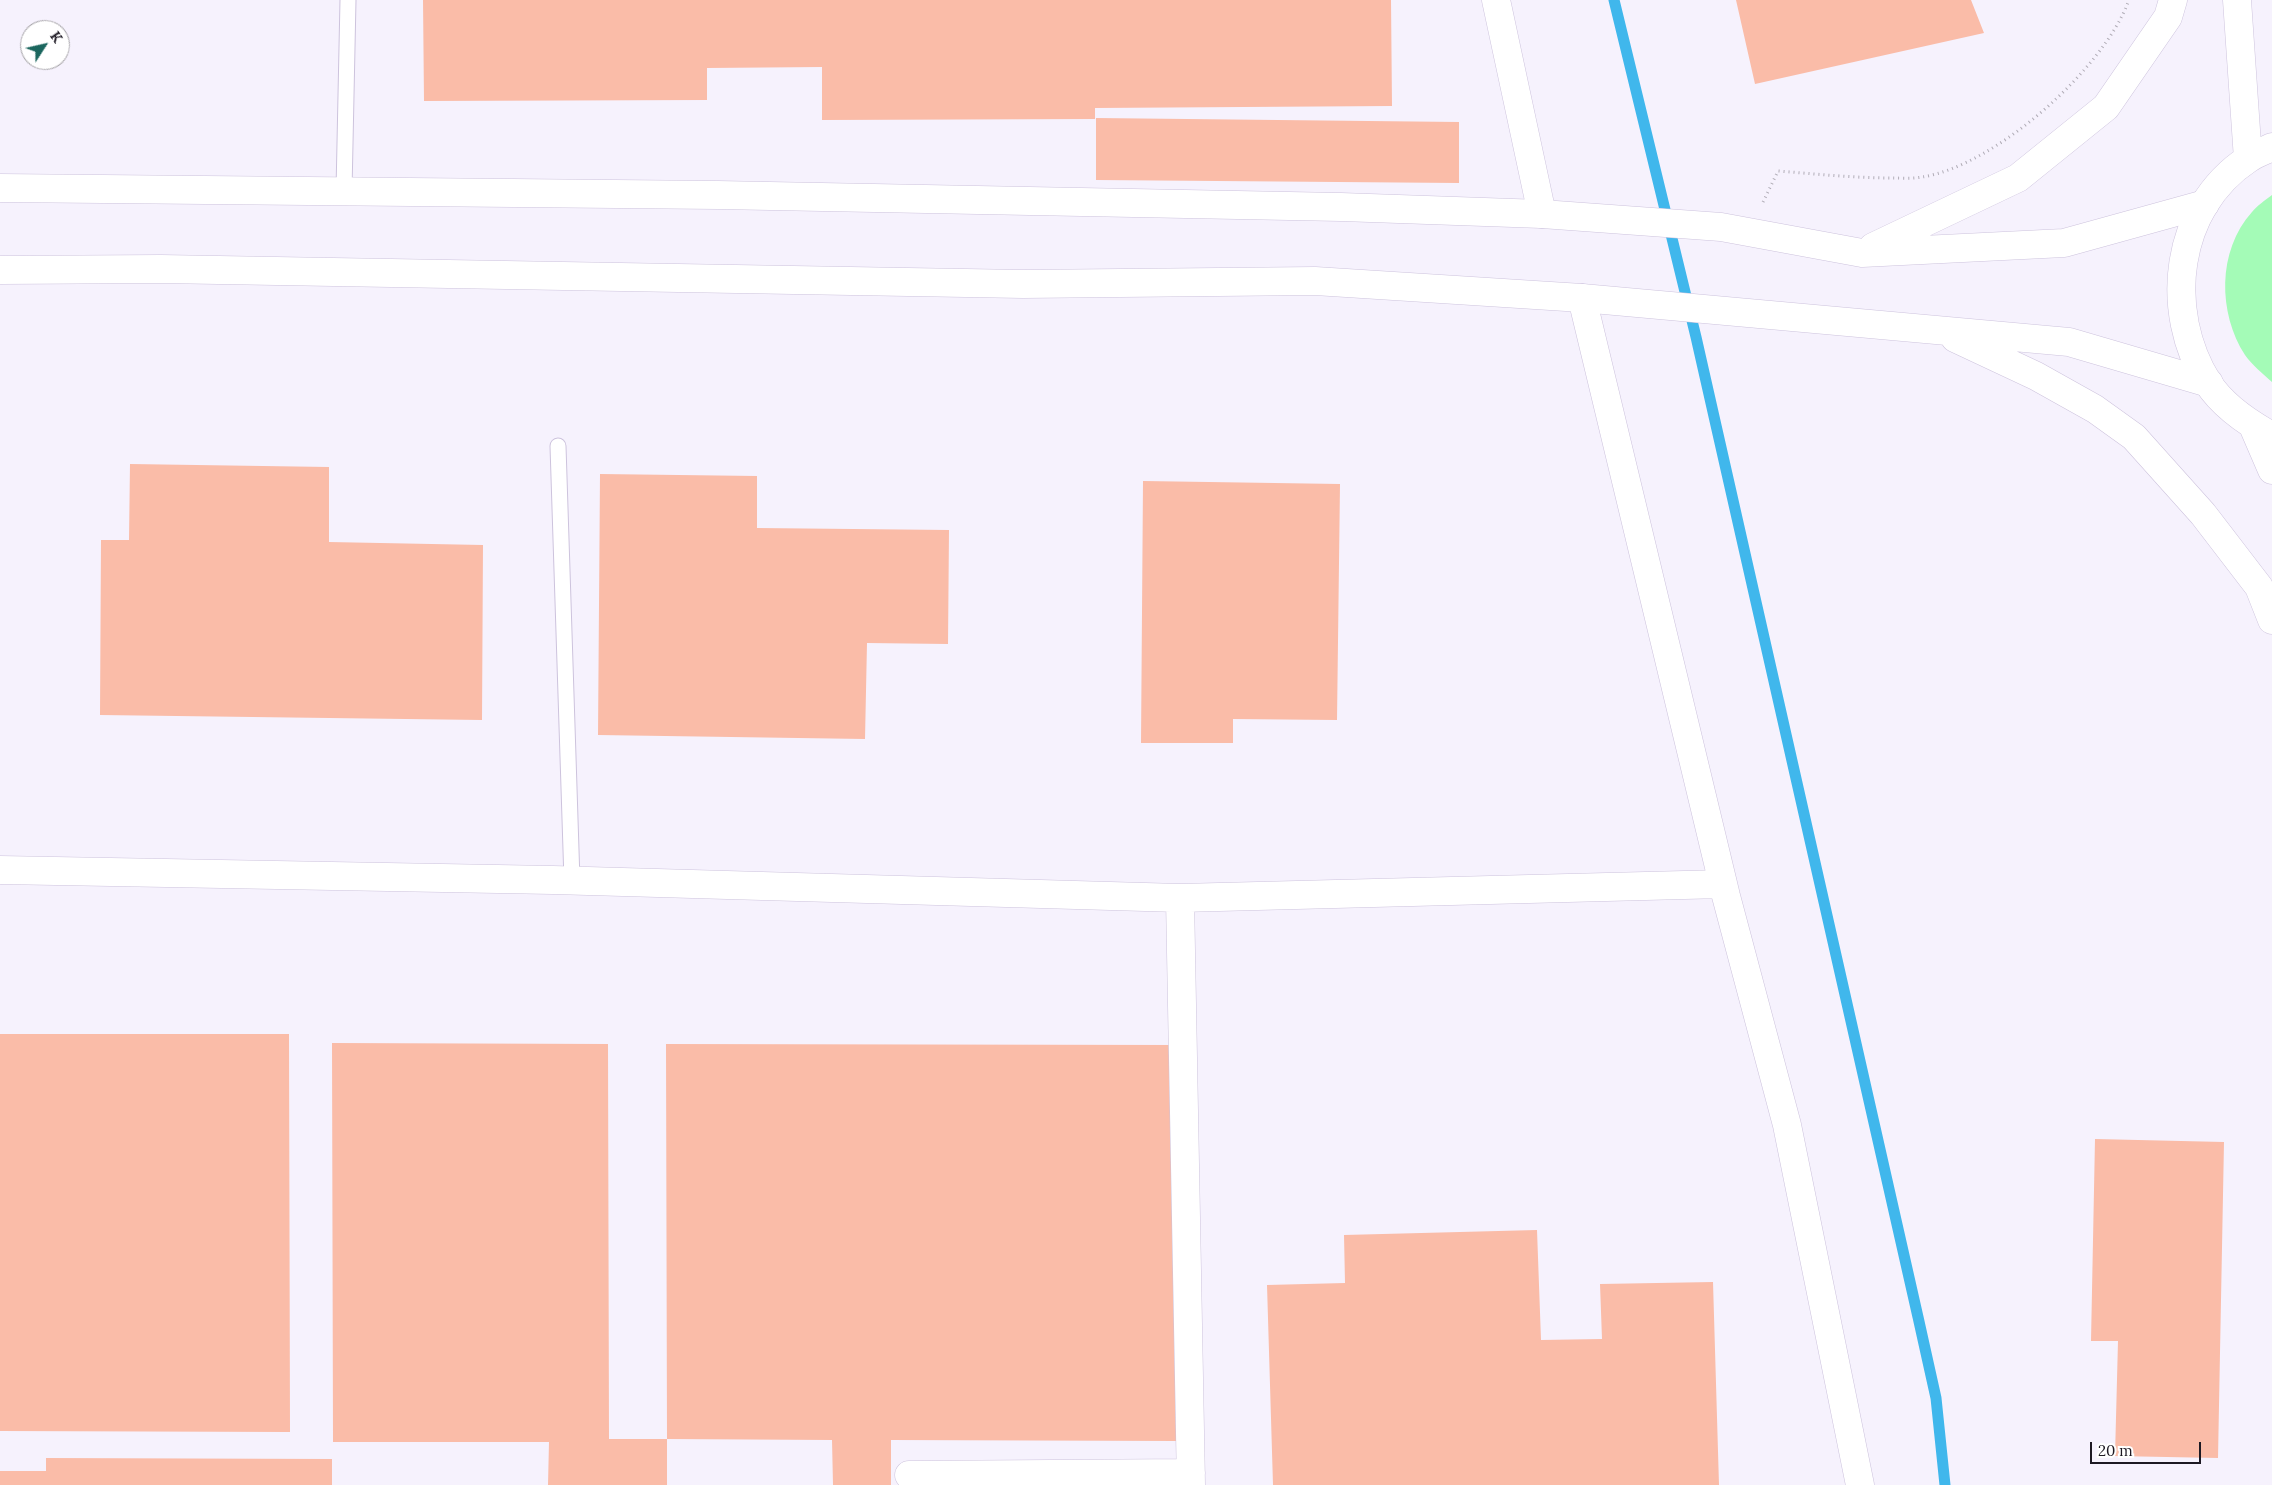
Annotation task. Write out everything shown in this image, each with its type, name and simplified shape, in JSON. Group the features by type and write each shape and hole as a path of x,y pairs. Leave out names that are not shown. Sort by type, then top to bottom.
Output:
{"street":[{"path":"1496,0 1542,214"},
{"path":"1862,253 2018,178 2106,107 2168,17 2173,0"},
{"path":"2237,0 2248,159"},
{"path":"2272,147 2248,159 2224,180 2205,204 2185,248 2180,294 2188,341 2209,384 2229,407 2263,431 2272,470"},
{"path":"0,188 758,196 1331,207 1542,214 1721,227 1862,253 2064,243 2205,204"},
{"path":"0,270 161,269 1023,284 1315,281 1582,298 2069,342 2209,384"},
{"path":"1582,298 1723,884 1787,1125 1860,1485"},
{"path":"1936,329 2036,376 2095,409 2134,437 2203,514 2259,587 2272,620"},
{"path":"0,870 572,881 1180,898 1723,884"},
{"path":"908,1474 1191,1479 1180,898"}],"lane":[{"path":"344,191 348,0"},
{"path":"558,446 572,881"}],"path":[{"path":"1748,232 1778,171 1868,178 1921,178 1949,170 1984,153 2018,131 2081,73 2107,43 2128,0"}],"green space":[{"path":"2272,195 2272,382 2248,359 2236,338 2226,302 2225,282 2227,263 2232,245 2241,228 2254,210"}],"building":[{"path":"423,0 1391,0 1392,106 1095,108 1095,119 822,120 822,67 707,68 707,100 424,101"},
{"path":"1736,0 1971,0 1984,33 1755,84"},
{"path":"1096,118 1459,122 1459,183 1096,180"},
{"path":"130,464 329,467 329,542 483,545 482,720 100,715 101,540 129,540"},
{"path":"600,474 757,476 757,528 949,530 948,644 867,643 865,739 598,735"},
{"path":"1143,481 1340,484 1337,720 1233,719 1233,743 1141,743"},
{"path":"0,1034 289,1034 290,1432 0,1431"},
{"path":"332,1043 608,1044 609,1439 667,1439 667,1485 548,1485 549,1442 333,1442"},
{"path":"666,1044 1175,1045 1176,1441 891,1440 891,1485 833,1485 832,1440 667,1439"},
{"path":"2095,1139 2224,1142 2218,1458 2115,1456 2118,1341 2091,1341"},
{"path":"1537,1230 1541,1340 1602,1339 1600,1284 1713,1282 1719,1485 1273,1485 1267,1285 1345,1283 1344,1235"},
{"path":"46,1458 332,1459 332,1485 0,1485 0,1471 46,1471"}],"waterway":[{"path":"1614,0 1696,337 1918,1317 1936,1398 1945,1485"}]}
